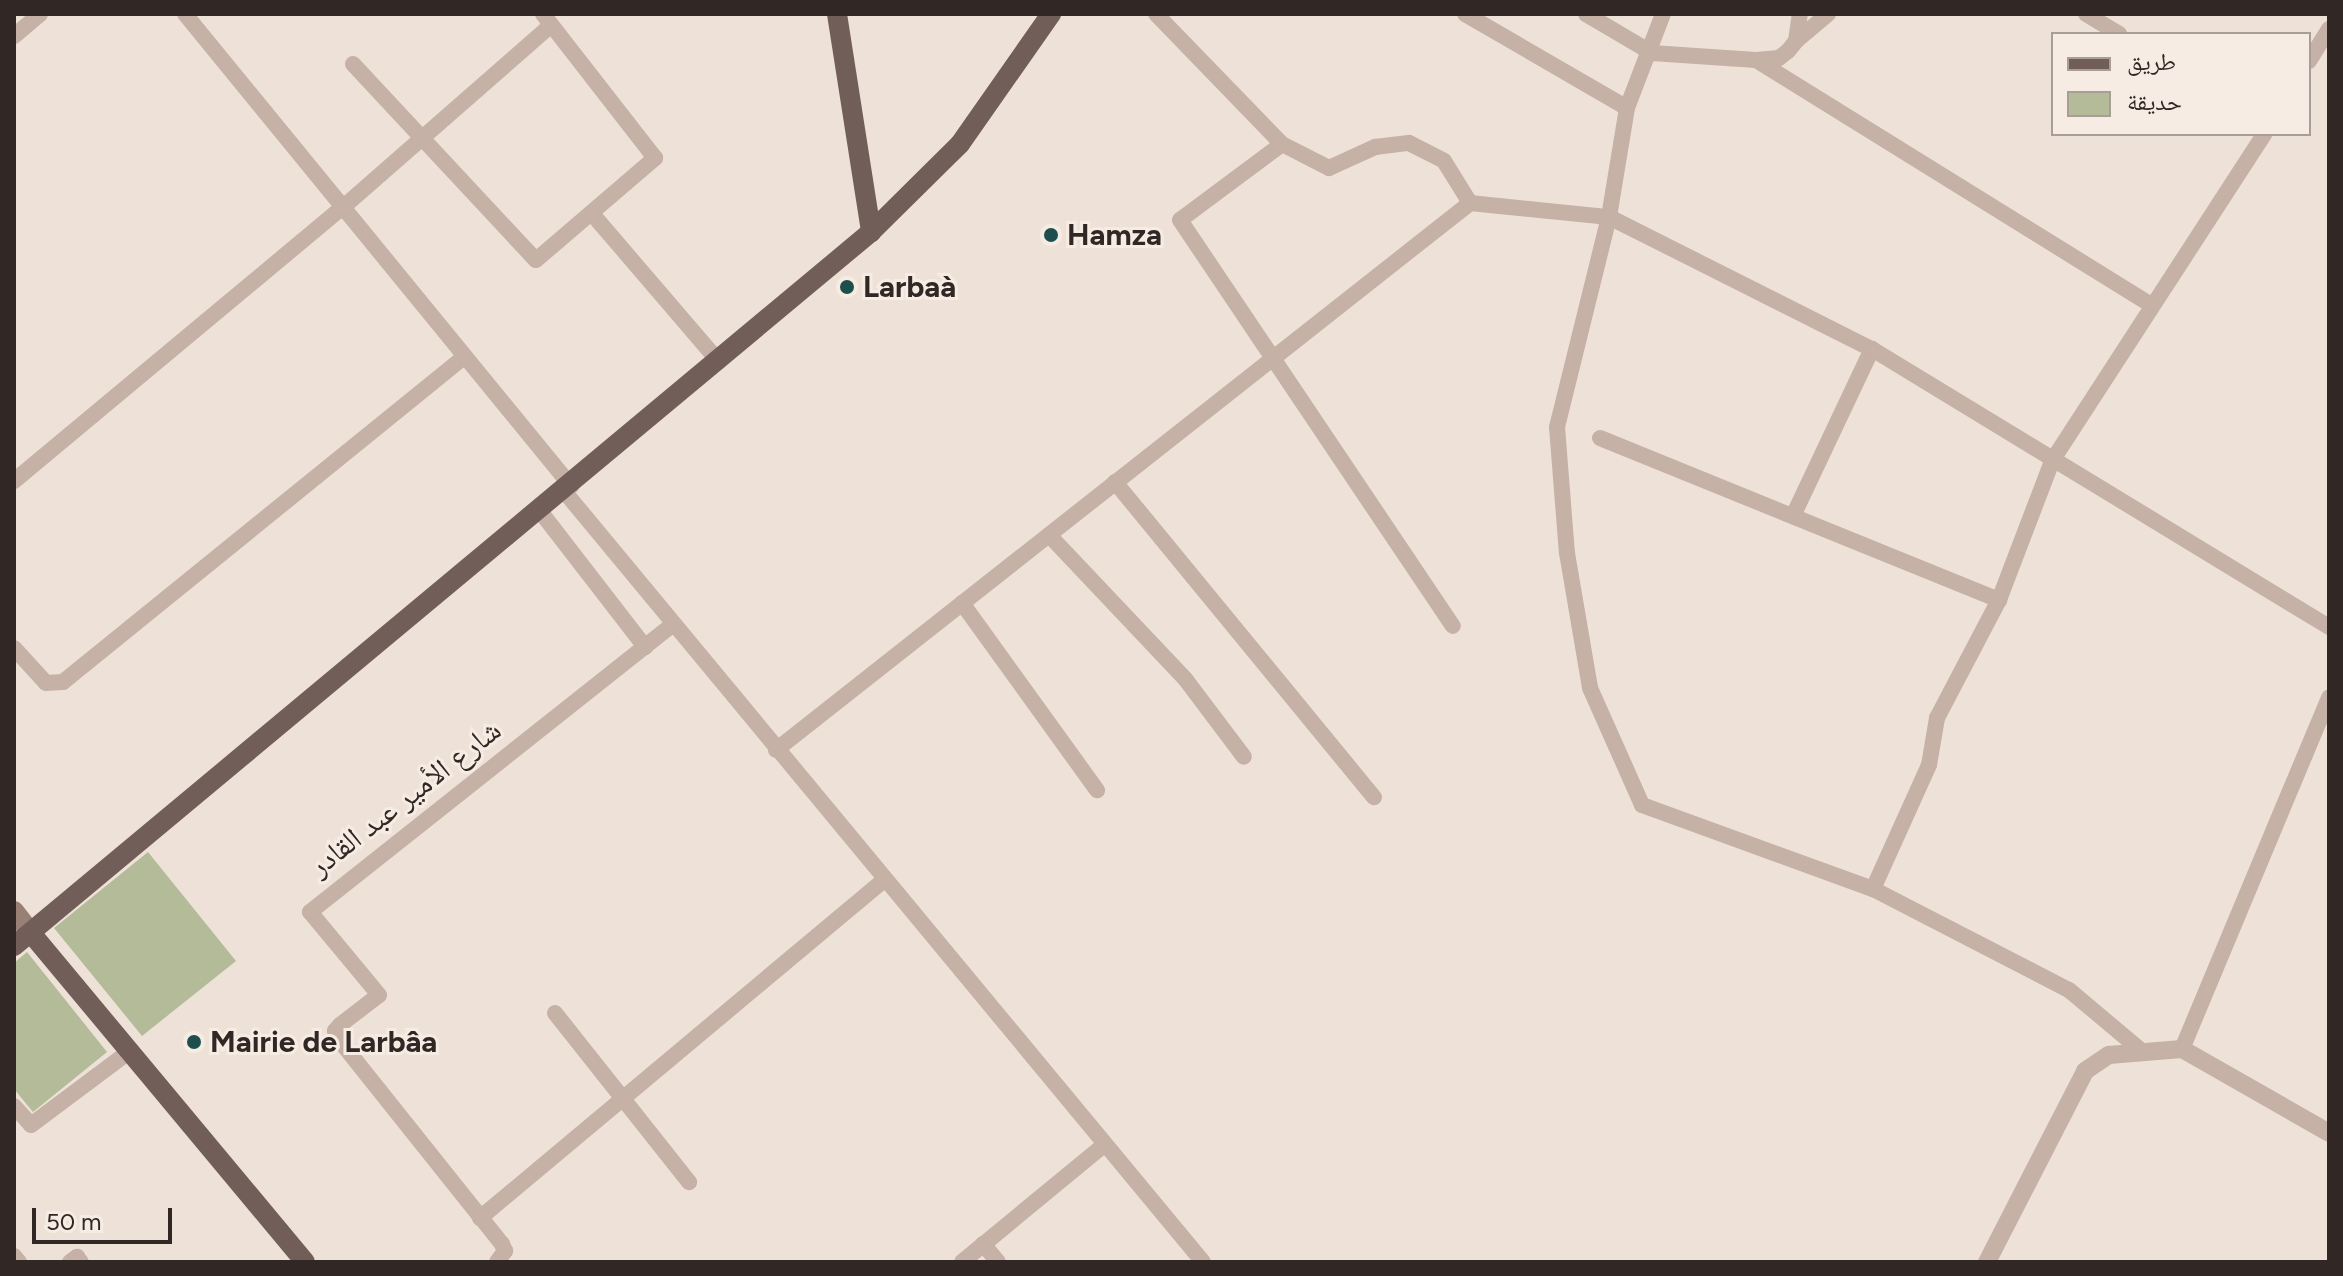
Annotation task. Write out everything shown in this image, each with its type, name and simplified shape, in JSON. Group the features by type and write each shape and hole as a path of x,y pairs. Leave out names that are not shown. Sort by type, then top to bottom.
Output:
{"main road":[{"path":"837,14 871,232"},
{"path":"14,946 568,488 871,232 960,144 1051,14"},
{"path":"14,911 305,1262"}],"street":[{"path":"14,36 40,14"},
{"path":"185,14 464,357 672,625 1203,1262"},
{"path":"1156,14 1282,144 1329,168 1375,147 1409,143 1444,161 1470,203"},
{"path":"1465,14 1627,108"},
{"path":"1663,14 1652,53 1627,108 1609,217 1557,427 1567,553 1590,688 1642,805 1873,889 2069,990 2143,1052"},
{"path":"1796,41 1800,14"},
{"path":"1594,16 1652,53 1756,60 1779,58 1828,14"},
{"path":"2086,14 2116,32"},
{"path":"14,481 341,209 422,138 547,19 655,158 594,216 536,260 422,138 353,64"},
{"path":"2311,58 2329,29"},
{"path":"1756,60 2151,305"},
{"path":"1873,889 1929,765 1937,718 1999,600 2052,461 2263,136"},
{"path":"1282,144 1180,220 1453,626"},
{"path":"776,750 1470,203 1609,217 1872,349 2329,627"},
{"path":"594,216 719,362"},
{"path":"1793,516 1872,349"},
{"path":"14,648 46,683 63,682 464,357"},
{"path":"1600,438 1999,600"},
{"path":"1115,482 1374,797"},
{"path":"540,511 645,647"},
{"path":"1049,535 1186,680 1244,757"},
{"path":"962,603 1097,790"},
{"name":"شارع الأمير عبد القادر","path":"497,1262 505,1251 339,1040 335,1031 340,1025 379,995 310,912 672,625"},
{"path":"2182,1049 2329,697"},
{"path":"480,1218 625,1101 799,946 884,880"},
{"path":"555,1013 689,1182"},
{"path":"1987,1262 2017,1194 2085,1071 2109,1055 2182,1049 2329,1133"},
{"path":"14,1106 31,1125 130,1051"},
{"path":"962,1262 1105,1144"},
{"path":"983,1244 998,1262"},
{"path":"14,1256 19,1262"},
{"path":"70,1262 77,1257 81,1262"}],"green space":[{"path":"148,852 236,961 142,1036 54,928"},
{"path":"27,952 107,1052 33,1112 14,1089 14,963"}],"place":[{"name":"Hamza","path":"1051,235"},
{"name":"Larbaà","path":"847,287"},
{"name":"Mairie de Larbâa","path":"194,1042"}]}
